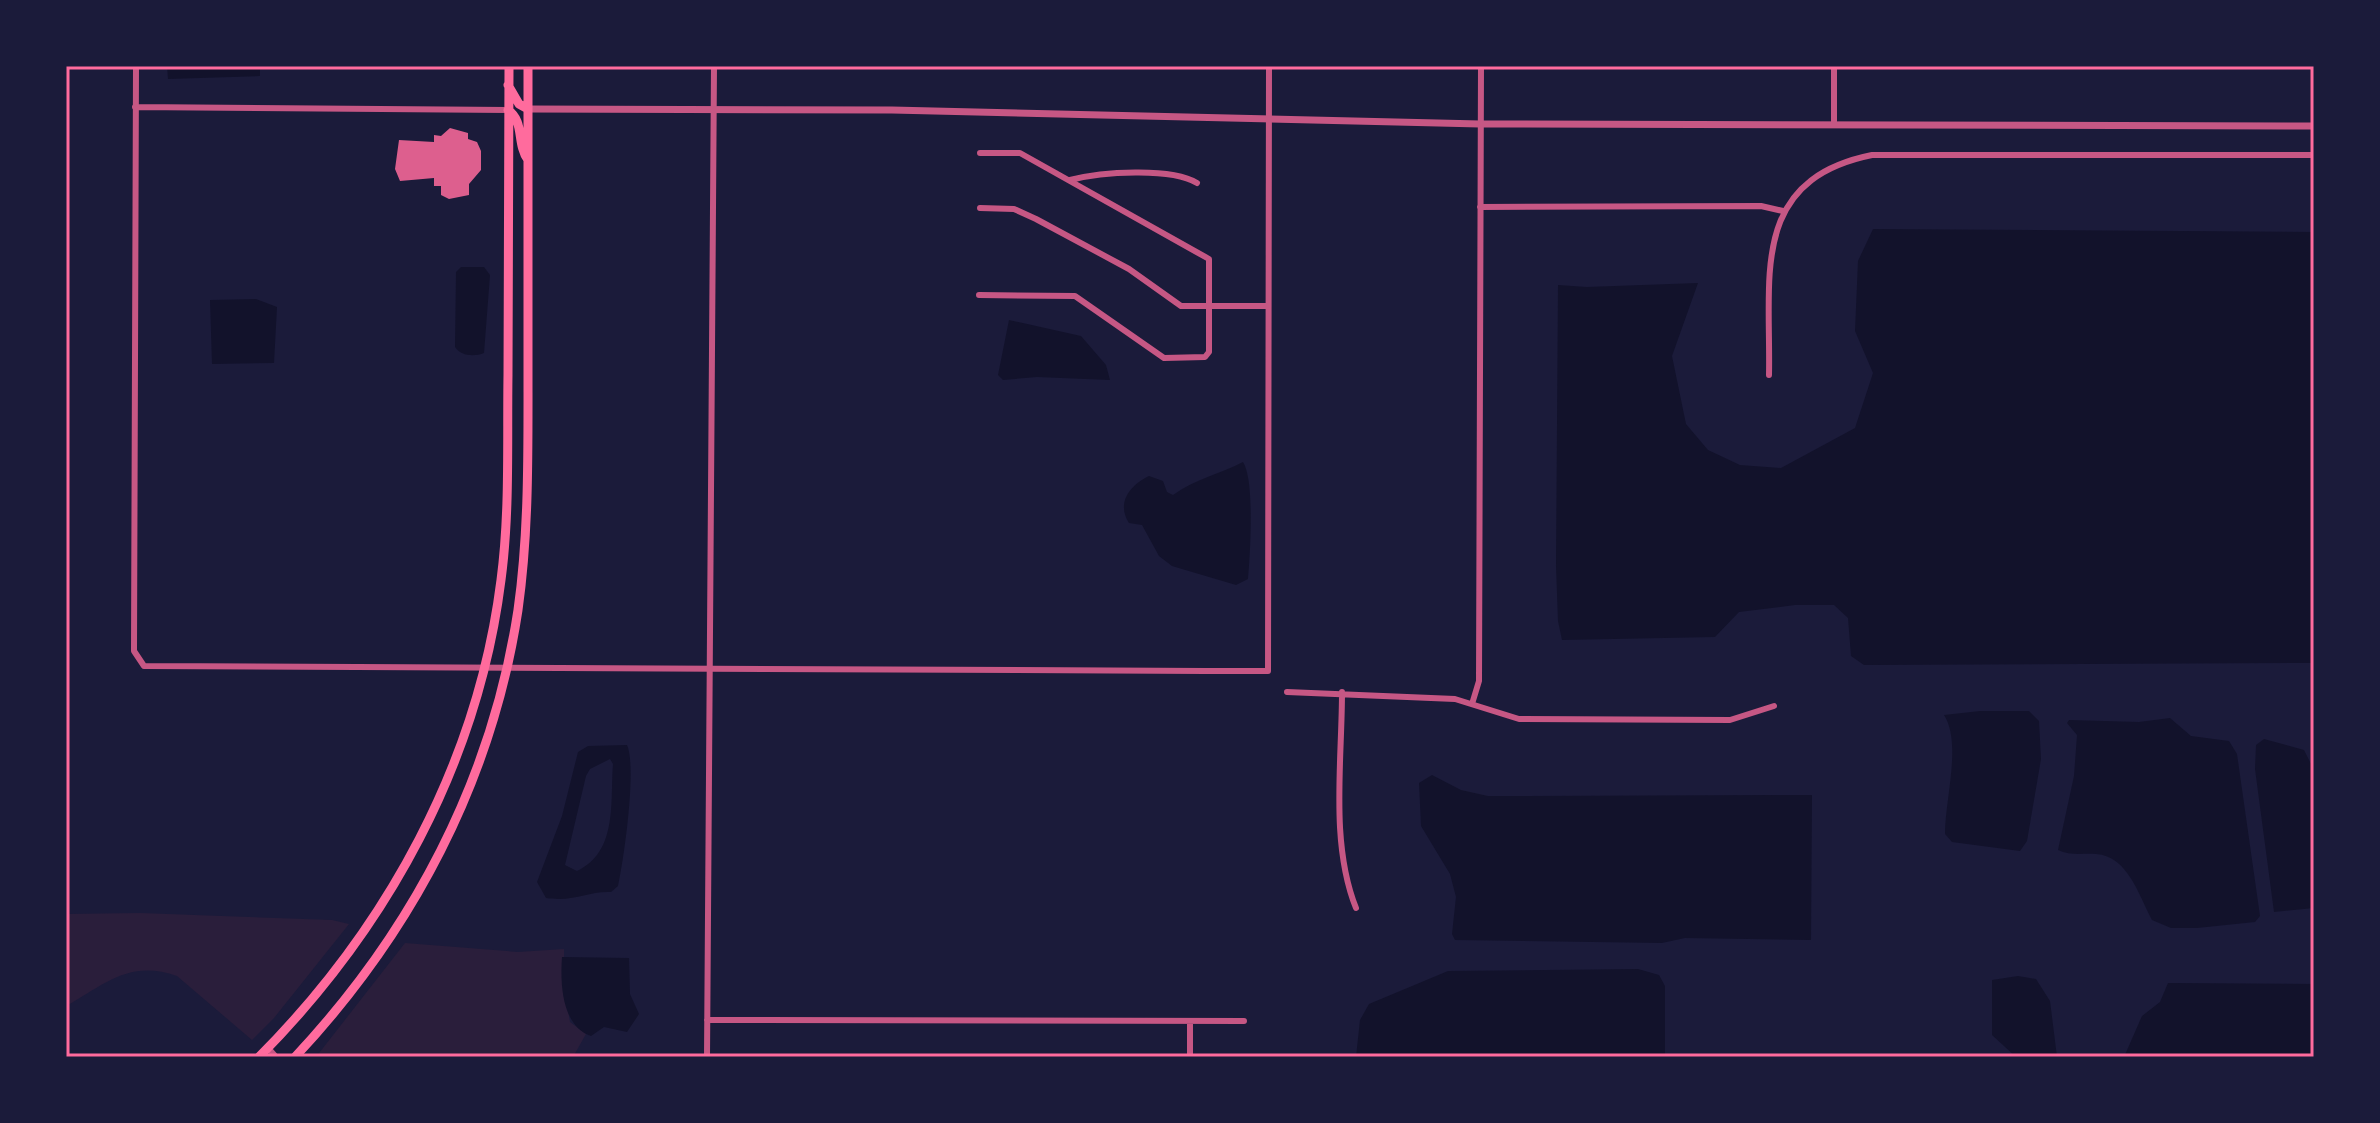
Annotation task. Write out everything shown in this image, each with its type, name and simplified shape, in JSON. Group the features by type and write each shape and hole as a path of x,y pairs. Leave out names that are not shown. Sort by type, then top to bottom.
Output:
{"main road":[{"path":"259,1057 338,969 401,874 450,775 484,668 501,581 507,449 509,66"},
{"path":"295,1057 350,996 400,926 423,886 470,788 506,667 523,570 528,450 528,66"},
{"path":"508,85 516,94 519,104 528,109"},
{"path":"508,110 519,122 520,148 528,160"},
{"path":"508,328 528,328"},
{"path":"507,449 528,450"}],"street":[{"path":"136,66 134,651 144,666 1268,671 1269,66"},
{"path":"707,1057 714,66"},
{"path":"1472,704 1479,681 1481,66"},
{"path":"1834,66 1834,125"},
{"path":"135,107 508,110"},
{"path":"528,109 715,109 1480,124 2314,126"},
{"path":"979,295 1075,296 1164,358 1205,357 1209,352 1209,259 1020,153 980,153"},
{"path":"1769,375 1771,255 1783,211 1821,170 1839,162 1872,155 2314,155"},
{"path":"1070,180 1092,174 1183,175 1197,183"},
{"path":"1480,207 1731,205 1761,206 1783,211"},
{"path":"980,208 1014,209 1129,269 1181,306 1268,306"},
{"path":"1287,692 1428,696 1472,704 1510,718 1565,720 1730,720 1774,706"},
{"path":"1342,692 1342,854 1346,884 1356,908"},
{"path":"707,1020 1244,1021"},
{"path":"1190,1021 1190,1057"},
{"path":"268,1048 276,1057"}],"shaded area":[{"path":"167,66 260,66 260,76 168,79"},
{"path":"1873,229 2314,232 2314,663 1864,665 1851,656 1848,618 1834,605 1795,605 1739,612 1715,637 1562,640 1558,621 1556,566 1558,285 1587,287 1698,283 1672,356 1686,424 1708,450 1740,465 1781,468 1855,428 1873,373 1855,331 1858,261"},
{"path":"461,267 484,267 490,275 484,353 480,354 464,354 455,347 456,272"},
{"path":"256,299 277,307 274,363 212,364 210,300"},
{"path":"1009,320 1081,336 1106,365 1110,380 1037,377 1003,380 998,375"},
{"path":"1243,462 1250,501 1248,579 1236,585 1172,566 1159,556 1142,525 1129,523 1125,516 1127,495 1136,484 1149,476 1163,481 1167,492 1173,495"},
{"path":"2029,711 2039,721 2041,759 2027,841 2020,851 1952,842 1945,834 1952,740 1944,715"},
{"path":"2170,718 2191,736 2229,741 2237,754 2260,916 2255,922 2171,928 2152,920 2131,879 2116,862 2107,856 2058,850 2074,776 2077,735 2067,723 2069,720 2139,722"},
{"path":"2264,739 2304,750 2314,770 2314,908 2274,912 2255,769 2256,745"},
{"path":"627,745 630,756 628,814 618,886 611,892 565,899 546,898 537,882 562,816 578,752 588,746","holes":["610,759 613,764 606,839 600,852 577,871 565,865 586,776 590,769"]},
{"path":"1432,775 1461,790 1488,796 1812,795 1811,940 1685,938 1662,943 1455,940 1452,934 1456,897 1450,874 1421,826 1419,783"},
{"path":"140,913 332,920 349,924 274,1018 252,1040 177,976 160,972 145,970 118,976 66,1006 66,914"},
{"path":"405,943 518,952 564,949 564,987 570,1022 586,1034 573,1057 316,1057"},
{"path":"562,957 629,958 630,994 639,1014 627,1032 604,1027 591,1036 574,1023 563,992"},
{"path":"1638,969 1659,975 1665,986 1665,1057 1356,1057 1360,1020 1369,1004 1448,971"},
{"path":"2018,976 2036,979 2050,1001 2057,1057 2016,1057 1992,1035 1992,980"},
{"path":"2168,983 2314,984 2314,1057 2124,1057 2142,1016 2160,1002"}],"building":[{"path":"450,128 468,133 468,139 477,142 481,151 481,170 469,184 469,195 449,199 441,195 441,186 434,186 434,178 400,181 395,169 399,140 434,142 434,135 441,136"}]}
